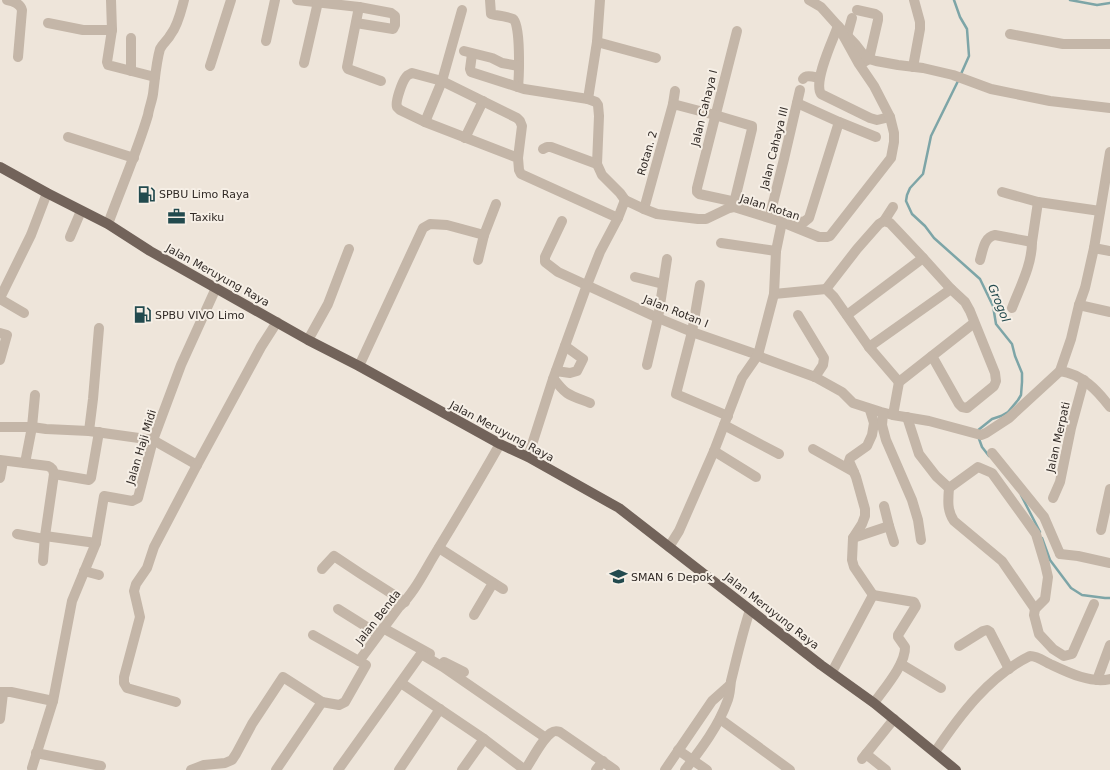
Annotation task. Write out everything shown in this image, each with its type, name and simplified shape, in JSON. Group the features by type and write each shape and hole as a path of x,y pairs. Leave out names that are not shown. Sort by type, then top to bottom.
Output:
{"main road":[{"name":"Jalan Meruyung Raya","path":"0,167 108,224 150,251 308,340 359,366 619,508 750,610 874,703 956,770"}],"street":[{"path":"6,0 16,2 22,10 18,56"},
{"path":"111,0 112,30 107,64 109,66 131,70 155,77"},
{"path":"108,224 134,158 153,95 161,48 174,29 184,0"},
{"path":"210,66 231,0"},
{"path":"266,41 275,0"},
{"path":"297,0 359,7 392,13 394,16 395,25 392,29 356,23"},
{"path":"490,0 491,14 512,19 516,23 519,45 518,87"},
{"path":"588,99 597,42 600,0"},
{"name":"Jalan Rotan","path":"625,200 657,214 698,219 706,219 728,208 734,207 782,222 823,238 830,236 891,158 894,133 890,117 874,86 858,64 838,26 821,7 809,0"},
{"path":"913,67 920,22 914,0"},
{"path":"304,63 314,1"},
{"path":"359,7 347,67 348,69 381,81"},
{"path":"425,122 442,81 462,10"},
{"path":"847,36 855,14 875,14 878,16 869,59"},
{"path":"48,23 83,30 112,30"},
{"path":"890,117 877,120 870,118 821,94 818,88 819,78 838,26 869,59 887,64 923,68 953,75 991,89 1050,101 1110,108"},
{"name":"Jalan Cahaya I","path":"733,201 699,194 697,192 697,188 736,31"},
{"path":"1010,34 1063,44 1110,44"},
{"path":"131,38 131,70"},
{"path":"597,42 656,58"},
{"path":"519,66 502,63 492,58 468,52 471,72 518,87 588,99 596,102 598,104 600,116 597,164 602,176 620,193 625,200 618,218 600,252 587,285 555,375 528,458"},
{"path":"858,64 869,59"},
{"path":"518,158 425,122 397,108 396,103 405,78 412,74 442,81 517,118 522,126 518,158 519,170 521,174 618,218"},
{"path":"803,79 806,76 819,78"},
{"name":"Jalan Cahaya III","path":"770,211 800,90"},
{"name":"Rotan. 2","path":"644,209 673,104 675,91"},
{"path":"465,138 483,101"},
{"path":"797,103 876,137"},
{"path":"673,104 752,126 735,199 733,201 770,211 794,221 804,222 809,218 839,122"},
{"path":"68,137 134,158"},
{"path":"543,149 551,147 597,164"},
{"path":"1110,153 1106,198 1100,211 1085,288 1079,305 1071,339 1060,371 1068,372 1084,380 1099,393 1110,407"},
{"path":"1002,192 1038,202 1100,211"},
{"path":"24,313 0,298 31,235 47,193"},
{"path":"1012,308 1026,274 1032,249 1038,202"},
{"path":"478,260 484,235 496,204"},
{"path":"826,289 858,249 884,221 893,207"},
{"path":"70,237 81,211"},
{"name":"Jalan Rotan I","path":"562,221 545,257 545,262 558,272 692,332 815,377 842,392 853,403 880,412 929,420 981,435 986,434 1009,418 1060,371"},
{"path":"884,221 890,224 965,302 995,373 996,381 994,386 966,408 962,407 932,356"},
{"path":"669,547 679,531 714,451 742,378 758,355 774,294 776,251 782,222"},
{"path":"359,366 423,228 430,224 447,225 484,235"},
{"path":"980,260 986,241 991,236 995,235 1032,242"},
{"path":"721,243 776,251"},
{"path":"1094,248 1110,251"},
{"path":"308,340 328,304 349,249"},
{"path":"846,316 923,258"},
{"path":"647,365 658,318 666,259"},
{"path":"635,277 663,284"},
{"path":"700,285 692,332 676,394 726,421 779,454"},
{"name":"Jalan Haji Midi","path":"32,768 53,701 72,601 96,544 104,496 132,500 138,498 154,440 181,365 216,288"},
{"path":"774,294 826,289 830,292 869,347 899,382"},
{"path":"869,347 951,289"},
{"path":"1079,305 1110,312"},
{"path":"798,315 824,358 823,365 815,377"},
{"path":"176,702 127,688 124,683 124,677 140,617 134,591 136,584 147,568 154,547 197,465 261,347 277,322"},
{"path":"874,703 901,664 905,647 898,638 898,635 916,604 914,602 874,595 854,567 852,560 853,538 862,524 865,516 865,509 854,472 849,461 850,458 867,446 872,435 874,423 899,382 974,323"},
{"path":"54,474 89,480 92,478 94,432 93,399 99,328"},
{"path":"0,332 7,335 0,360"},
{"path":"555,375 577,371 583,359 565,346"},
{"path":"555,375 563,390 590,403"},
{"name":"Jalan Merpati","path":"1053,498 1060,482 1071,428 1084,380"},
{"path":"25,463 32,427 35,395"},
{"path":"880,412 886,440 912,500 918,520 921,540"},
{"path":"907,417 919,454 936,476 949,488"},
{"path":"0,426 94,432 154,440 197,465"},
{"name":"Jalan Benda","path":"191,770 204,765 224,763 232,760 252,724 283,677 322,702 339,706 345,702 366,665 359,661 380,631 399,607 405,602 439,548 500,444"},
{"path":"813,449 854,472"},
{"path":"714,451 756,476"},
{"path":"992,453 1044,517 1052,560 1045,599 1034,609"},
{"path":"0,478 2,461 48,466 53,469 54,474 43,561"},
{"path":"1052,560 1036,534 992,473 978,467 949,488 949,514 954,521 1002,561 1034,609 1039,634 1053,649 1064,656 1072,654 1094,604"},
{"path":"1100,530 1110,489"},
{"path":"884,506 894,542"},
{"path":"853,538 889,526"},
{"path":"17,534 96,544"},
{"path":"439,548 503,589"},
{"path":"322,569 334,556 405,602"},
{"path":"1052,560 1078,556 1110,563"},
{"path":"846,570 852,560"},
{"path":"84,571 99,575"},
{"path":"474,615 493,583"},
{"path":"832,672 874,595"},
{"path":"338,609 464,672"},
{"path":"686,770 705,744 720,719 728,701 730,685 743,631 750,610"},
{"path":"959,646 987,630 990,632 1009,668"},
{"path":"313,634 359,661"},
{"path":"1098,680 1110,645"},
{"path":"338,770 421,654 443,667 546,738"},
{"path":"935,752 985,688 1009,668 1030,656 1034,656 1074,675 1098,680 1110,679"},
{"path":"901,664 941,688"},
{"path":"401,683 484,739 525,770 546,738 556,730 614,770"},
{"path":"665,770 712,701 730,685"},
{"path":"0,719 2,693 11,692 53,701"},
{"path":"282,768 322,702"},
{"path":"399,770 440,709"},
{"path":"720,719 790,770"},
{"path":"886,770 864,757 894,719"},
{"path":"462,770 484,739"},
{"path":"678,750 707,770"},
{"path":"36,753 101,766"},
{"path":"596,770 603,761"}],"waterway":[{"name":"Grogol","path":"954,0 960,17 967,29 969,56 961,74"},
{"name":"Grogol","path":"1070,0 1097,5 1110,3"},
{"name":"Grogol","path":"959,79 931,136 923,174 910,188 906,201 912,214 925,226 934,238 980,279 993,306 996,324 1012,344 1022,373 1021,395 1018,400 1008,412 992,419 977,431"},
{"name":"Grogol","path":"978,436 982,447 989,456"},
{"name":"Grogol","path":"1021,495 1040,532"},
{"name":"Grogol","path":"1042,538 1050,560 1071,588 1082,595 1110,598"}],"place":[{"name":"SPBU Limo Raya","path":"146,194"},
{"name":"Taxiku","path":"177,217"},
{"name":"SPBU VIVO Limo","path":"142,315"},
{"name":"SMAN 6 Depok","path":"618,577"}]}
